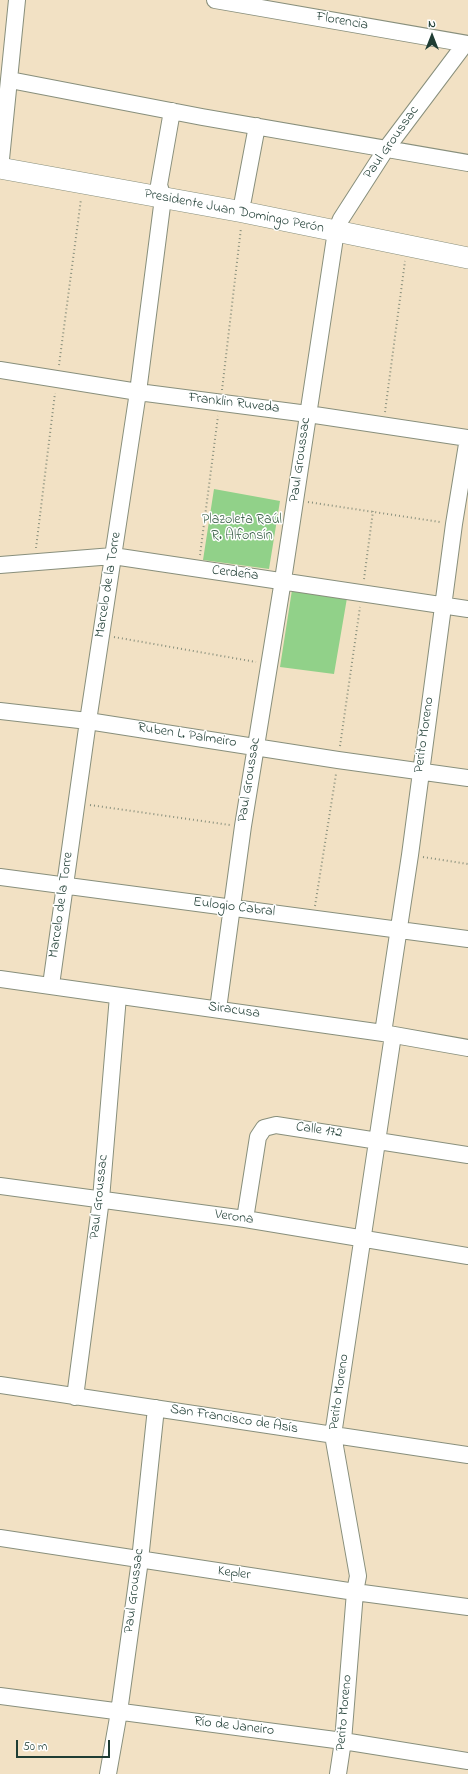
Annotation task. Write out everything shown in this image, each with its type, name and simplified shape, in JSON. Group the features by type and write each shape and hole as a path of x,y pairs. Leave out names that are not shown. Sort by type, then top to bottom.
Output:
{"main road":[{"name":"Presidente Juan Domingo Perón","path":"0,163 161,191 338,225 468,244"},
{"name":"Presidente Juan Domingo Perón","path":"161,191 243,200 338,225 407,246 468,258"}],"street":[{"path":"0,163 18,0"},
{"name":"Florencia","path":"215,0 466,44"},
{"name":"Paul Groussac","path":"218,1009 255,747 270,664 338,225 386,149 466,44"},
{"path":"10,80 172,111 468,163"},
{"name":"Marcelo de la Torre","path":"51,985 88,721 138,392 161,191 172,111"},
{"path":"243,200 256,126"},
{"name":"Franklin Ruveda","path":"0,370 138,392 308,414 468,438"},
{"name":"Perito Moreno","path":"338,1774 343,1741 355,1592 358,1576 334,1435 378,1140 399,929 454,524 468,438"},
{"name":"Cerdeña","path":"0,565 113,556 283,580 468,610"},
{"name":"Ruben L. Palmeiro","path":"0,711 88,721 338,760 468,778"},
{"name":"Eulogio Cabral","path":"0,877 232,909 313,918 468,939"},
{"name":"Siracusa","path":"0,979 51,985 118,996 388,1034 468,1048"},
{"name":"Paul Groussac","path":"75,1397 101,1199 118,996"},
{"name":"Calle 172","path":"245,1219 258,1137 264,1128 276,1125 468,1155"},
{"name":"Verona","path":"0,1186 245,1219 468,1256"},
{"name":"San Francisco de Asís","path":"0,1384 75,1397 468,1455"},
{"name":"Paul Groussac","path":"108,1774 119,1712 140,1560 156,1408"},
{"name":"Kepler","path":"0,1538 355,1592 468,1607"},
{"name":"Río de Janeiro","path":"0,1696 343,1741 468,1761"}],"path":[{"path":"383,425 407,246"},
{"path":"295,500 454,524"},
{"path":"313,918 338,760 373,511"},
{"path":"101,634 270,664"},
{"path":"77,803 243,826"},
{"path":"410,855 468,864"}],"green space":[{"name":"Plazoleta Raúl R. Alfonsín","path":"214,489 280,501 269,569 203,560"},
{"path":"292,590 347,598 334,674 280,667"}]}
